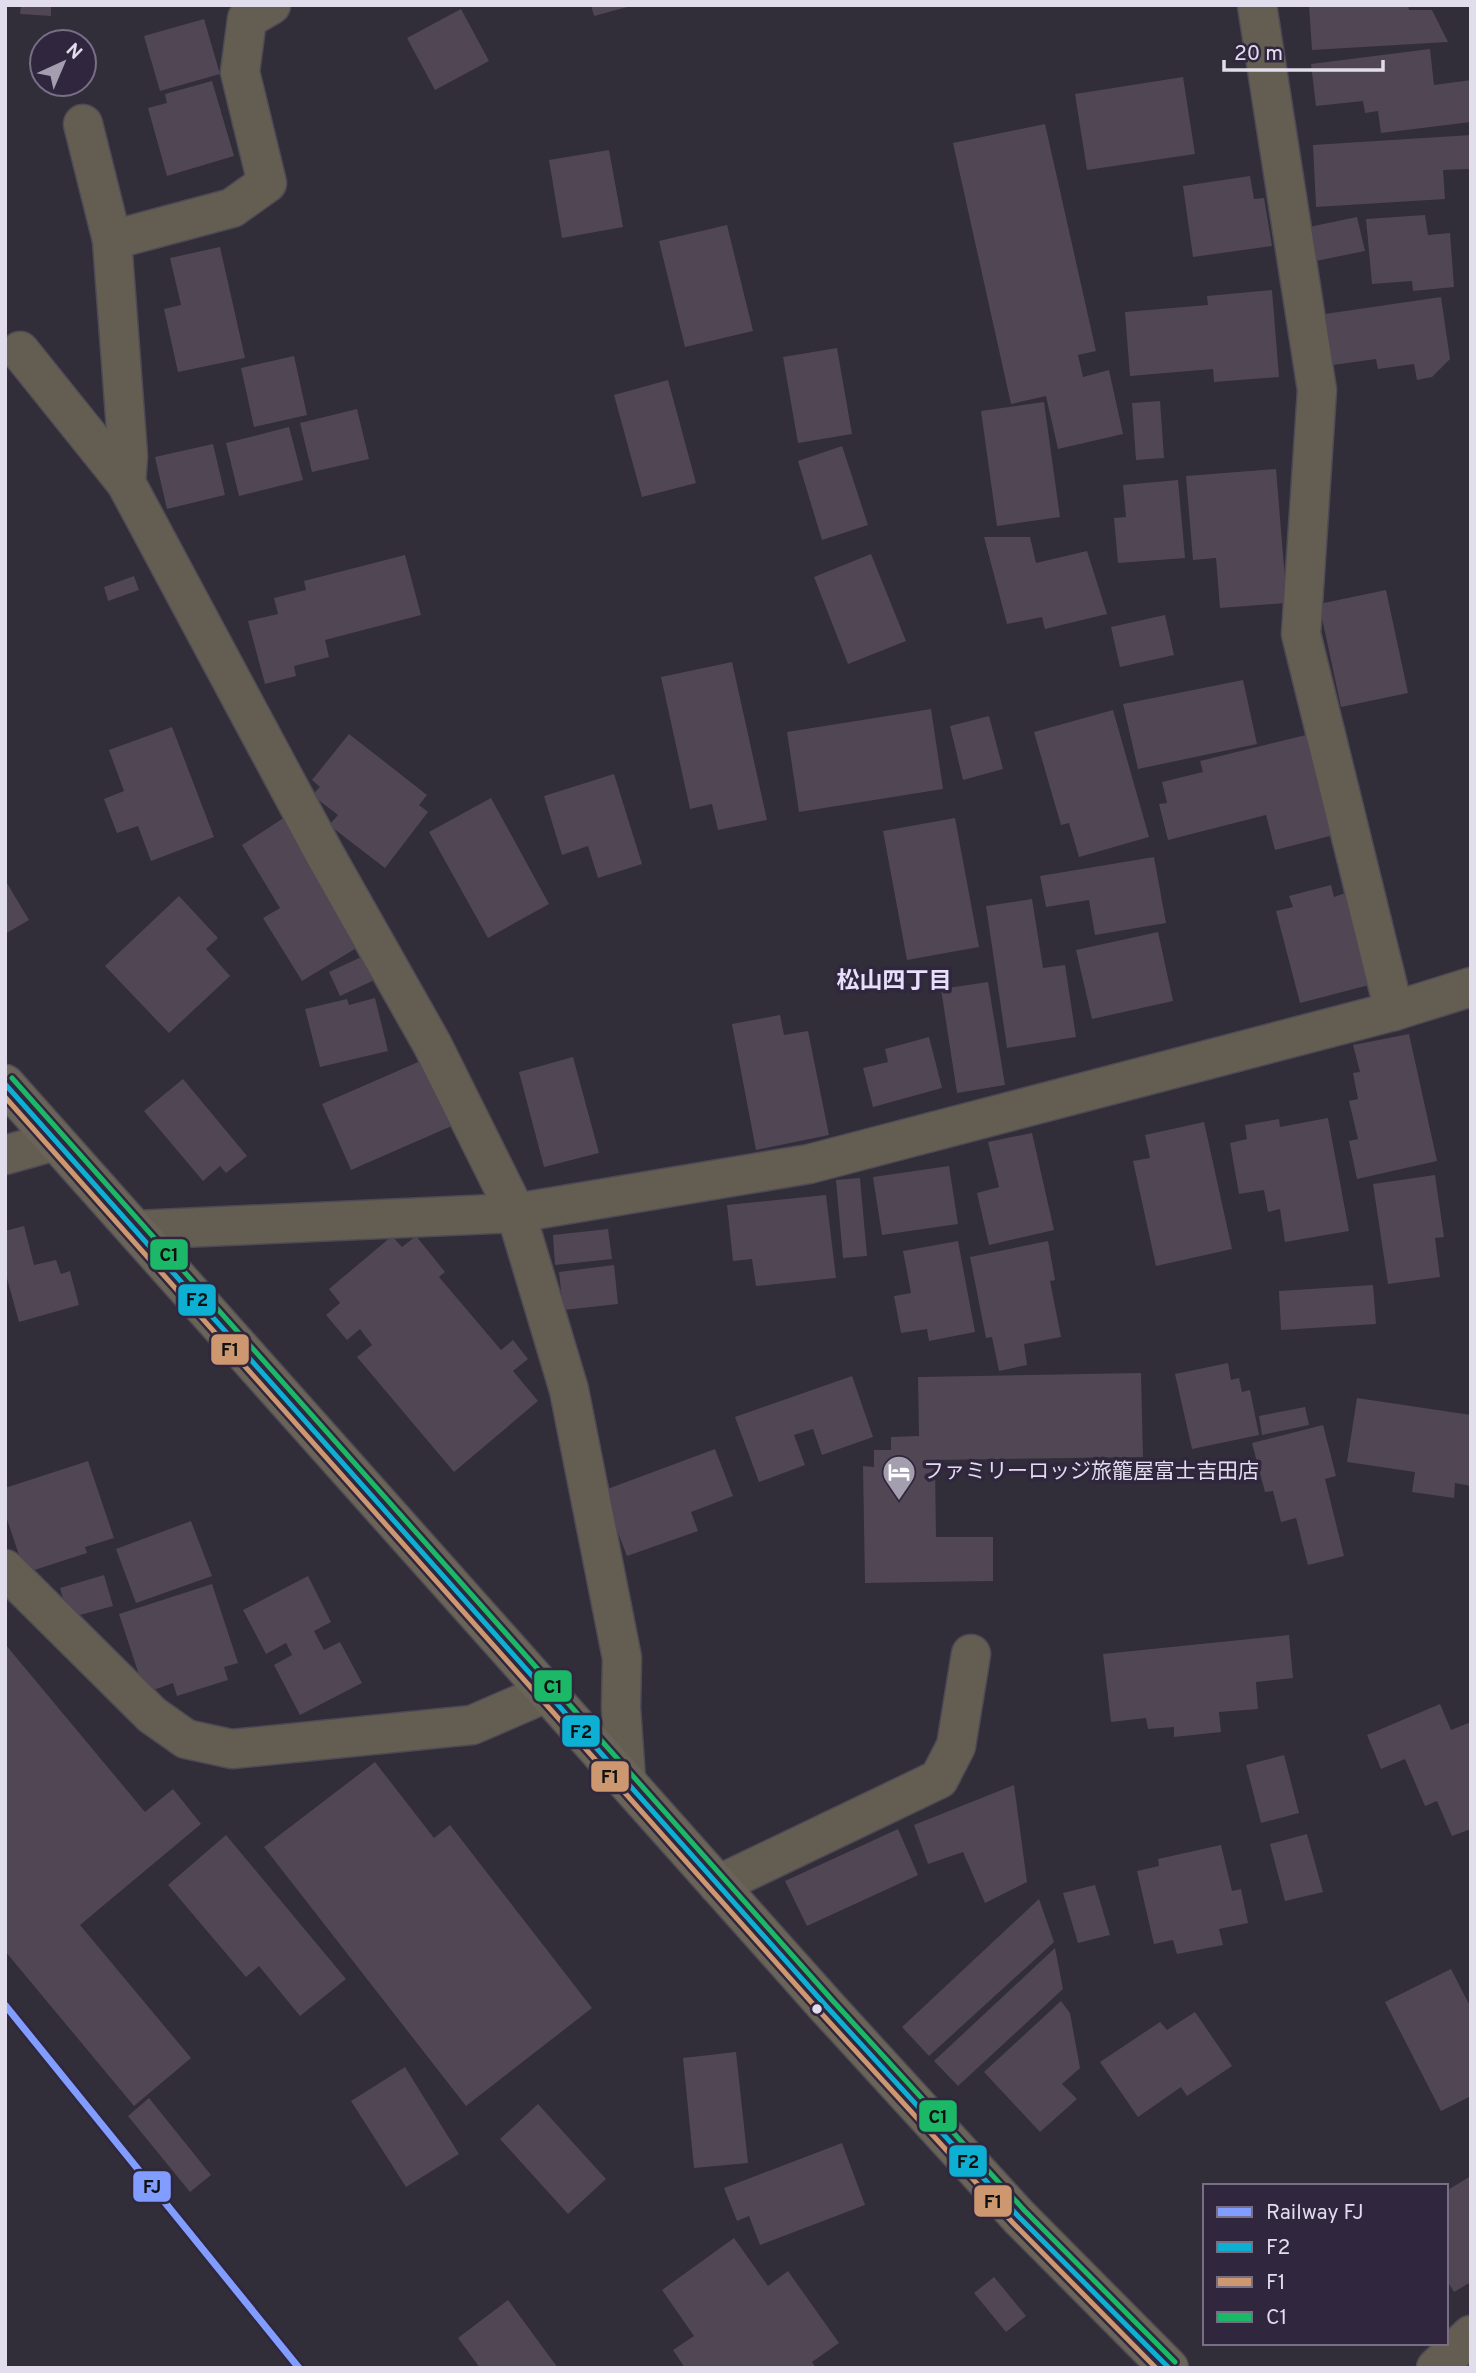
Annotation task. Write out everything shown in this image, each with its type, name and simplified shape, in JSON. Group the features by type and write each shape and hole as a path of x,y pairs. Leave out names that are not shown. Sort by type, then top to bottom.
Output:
{"highway":[{"path":"5,1084 718,1885 1019,2217 1169,2368"}],"street":[{"path":"112,240 232,208 267,183 240,72 247,19 271,5"},
{"path":"1257,5 1318,390 1301,634 1394,1011"},
{"path":"83,124 112,240 128,456 126,482"},
{"path":"20,351 126,482 323,851 432,1044 516,1213 569,1390 622,1658 621,1708 626,1779"},
{"path":"136,1230 516,1213 809,1164 1394,1011 1471,987"},
{"path":"5,1155 55,1141"},
{"path":"5,1569 152,1715 186,1740 232,1749 472,1725 545,1693"},
{"path":"718,1885 939,1779 956,1746 971,1654"},
{"path":"1436,2368 1471,2335"}],"building":[{"path":"21,5 51,5 51,16 20,14"},
{"path":"591,5 631,5 631,6 594,16"},
{"path":"1309,5 1408,5 1409,10 1432,10 1448,42 1312,50"},
{"path":"461,9 489,61 435,90 407,38"},
{"path":"204,19 220,74 160,91 144,36"},
{"path":"1430,49 1434,85 1471,80 1471,122 1381,133 1378,111 1365,113 1363,101 1316,106 1311,64"},
{"path":"1183,77 1195,154 1087,170 1075,94"},
{"path":"212,81 234,156 167,176 148,108 167,103 165,94"},
{"path":"1045,124 1096,351 1078,355 1083,377 1109,370 1123,434 1058,449 1046,396 1011,404 953,143"},
{"path":"1471,135 1471,169 1443,170 1445,199 1316,207 1313,145"},
{"path":"609,150 623,227 562,238 549,160"},
{"path":"1250,176 1254,199 1264,198 1272,246 1193,257 1183,186"},
{"path":"1425,215 1428,235 1450,233 1454,287 1413,291 1412,281 1372,284 1366,219"},
{"path":"1357,217 1365,251 1311,262 1304,228"},
{"path":"727,225 753,331 685,347 659,241"},
{"path":"220,247 245,358 178,372 164,309 181,305 170,258"},
{"path":"1272,290 1279,377 1214,382 1213,369 1130,376 1125,312 1208,305 1207,296"},
{"path":"1441,297 1450,359 1432,377 1417,380 1414,364 1378,369 1376,359 1326,366 1318,315"},
{"path":"837,348 852,434 798,443 783,357"},
{"path":"294,356 307,415 254,427 241,368"},
{"path":"668,380 696,483 642,497 614,395"},
{"path":"1160,401 1164,458 1136,460 1132,403"},
{"path":"1044,402 1060,517 997,526 981,411"},
{"path":"357,409 369,459 312,472 300,423"},
{"path":"289,427 303,480 239,496 226,443"},
{"path":"213,444 225,495 167,509 155,457"},
{"path":"842,446 868,525 822,540 798,461"},
{"path":"1276,469 1287,603 1220,608 1216,558 1193,560 1186,476"},
{"path":"1178,480 1185,558 1118,563 1114,518 1126,517 1123,485"},
{"path":"984,537 1030,537 1036,563 1087,551 1107,614 1045,629 1042,617 1007,624"},
{"path":"871,554 906,641 848,664 814,577"},
{"path":"405,555 421,615 325,640 329,657 294,666 296,676 265,684 248,621 278,614 274,598 306,590 304,581"},
{"path":"134,576 139,590 108,601 104,587"},
{"path":"1386,590 1408,693 1341,707 1319,604"},
{"path":"1165,615 1174,655 1120,667 1111,627"},
{"path":"732,662 767,820 718,830 712,804 690,809 661,677"},
{"path":"1243,680 1257,744 1138,769 1123,704"},
{"path":"931,709 943,789 799,812 787,732"},
{"path":"1113,710 1149,837 1079,857 1069,823 1061,825 1034,732"},
{"path":"989,716 1003,769 963,780 950,726"},
{"path":"172,727 214,837 151,861 138,826 117,833 104,799 124,791 109,750"},
{"path":"349,734 427,795 419,805 428,812 385,868 329,825 338,815 312,795 320,787 312,780"},
{"path":"1310,734 1334,835 1275,850 1266,815 1168,840 1159,804 1167,803 1162,782 1203,772 1200,761"},
{"path":"614,774 642,864 598,878 588,846 562,855 544,796"},
{"path":"491,798 549,904 488,938 429,832"},
{"path":"285,817 363,944 302,981 263,918 280,908 242,845"},
{"path":"955,818 979,947 907,960 883,831"},
{"path":"1154,857 1166,923 1095,935 1089,900 1046,907 1040,876"},
{"path":"5,880 29,920 5,934"},
{"path":"1331,885 1334,897 1348,892 1373,984 1300,1003 1276,911 1293,907 1289,896"},
{"path":"179,896 218,938 206,949 230,976 169,1033 105,966"},
{"path":"1032,899 1043,968 1065,965 1076,1037 1007,1048 986,906"},
{"path":"1158,932 1173,1001 1092,1019 1076,950"},
{"path":"372,952 383,976 340,996 329,972"},
{"path":"988,982 1005,1085 957,1093 941,989"},
{"path":"375,998 388,1051 320,1067 305,1009 347,999 349,1005"},
{"path":"780,1015 784,1035 808,1031 829,1135 756,1150 732,1024"},
{"path":"1409,1034 1437,1161 1357,1179 1349,1141 1358,1139 1349,1101 1358,1099 1353,1073 1360,1072 1353,1045"},
{"path":"929,1037 942,1088 873,1107 863,1068 888,1062 885,1049"},
{"path":"573,1057 599,1153 544,1167 519,1072"},
{"path":"425,1059 454,1125 351,1170 322,1104"},
{"path":"183,1079 247,1156 226,1173 220,1166 203,1181 144,1111"},
{"path":"1328,1118 1349,1231 1285,1242 1280,1209 1268,1212 1264,1190 1239,1194 1230,1143 1247,1139 1245,1125 1279,1119 1280,1127"},
{"path":"1204,1122 1232,1249 1156,1266 1133,1161 1150,1158 1145,1135"},
{"path":"1032,1133 1054,1230 989,1245 977,1193 999,1187 988,1142"},
{"path":"949,1166 958,1224 882,1235 873,1177"},
{"path":"1435,1175 1444,1237 1435,1238 1440,1277 1388,1284 1373,1184"},
{"path":"860,1178 867,1256 843,1258 836,1180"},
{"path":"826,1195 836,1278 756,1286 752,1259 733,1261 727,1205"},
{"path":"24,1226 34,1265 56,1260 61,1274 70,1271 79,1305 19,1322 5,1271 5,1231"},
{"path":"608,1229 612,1259 555,1265 553,1235"},
{"path":"392,1236 402,1247 416,1236 445,1272 439,1277 501,1350 513,1340 528,1359 513,1371 538,1401 454,1472 357,1357 372,1345 360,1329 347,1340 326,1315 340,1303 329,1289"},
{"path":"958,1241 975,1332 929,1341 927,1329 901,1333 894,1296 911,1293 903,1251"},
{"path":"1048,1241 1055,1280 1050,1281 1061,1337 1024,1344 1027,1365 999,1371 992,1337 986,1338 970,1257"},
{"path":"614,1265 618,1304 563,1310 559,1272"},
{"path":"1373,1285 1376,1324 1281,1330 1279,1291"},
{"path":"1228,1363 1231,1380 1239,1378 1242,1392 1250,1390 1259,1435 1192,1449 1175,1374"},
{"name":"ファミリーロッジ旅籠屋富士吉田店","path":"1141,1373 1143,1457 935,1460 936,1537 993,1537 993,1581 865,1583 863,1466 874,1467 874,1450 891,1450 891,1437 919,1436 918,1377"},
{"path":"852,1376 873,1437 822,1455 813,1429 794,1435 805,1465 759,1482 735,1417"},
{"path":"1357,1398 1471,1415 1471,1486 1455,1483 1454,1498 1412,1492 1415,1472 1347,1462"},
{"path":"1305,1407 1309,1425 1262,1435 1259,1416"},
{"path":"1323,1425 1336,1476 1325,1479 1344,1556 1308,1565 1296,1518 1281,1522 1273,1491 1265,1492 1252,1443"},
{"path":"715,1449 733,1496 691,1512 698,1531 627,1556 602,1491"},
{"path":"88,1461 114,1538 85,1547 87,1553 25,1573 5,1513 5,1488"},
{"path":"191,1521 212,1576 136,1603 116,1549"},
{"path":"104,1575 113,1606 69,1618 60,1588"},
{"path":"308,1576 331,1622 314,1631 324,1650 340,1642 362,1683 300,1715 274,1665 292,1655 286,1643 266,1654 243,1610"},
{"path":"212,1584 238,1663 224,1667 228,1680 177,1696 173,1683 145,1693 119,1614"},
{"path":"1289,1635 1293,1678 1256,1682 1258,1709 1219,1712 1221,1732 1174,1737 1174,1727 1148,1729 1146,1718 1111,1722 1103,1654"},
{"path":"5,1644 145,1812 173,1789 201,1824 80,1925 191,2058 134,2106 5,1951"},
{"path":"1440,1704 1451,1730 1471,1722 1471,1829 1452,1836 1437,1801 1425,1806 1405,1759 1381,1769 1367,1735"},
{"path":"1284,1755 1299,1813 1261,1823 1246,1765"},
{"path":"375,1762 434,1838 450,1825 592,2008 466,2106 264,1847"},
{"path":"1014,1785 1027,1882 985,1903 963,1852 928,1864 914,1825"},
{"path":"898,1829 918,1875 807,1926 785,1881"},
{"path":"1307,1834 1323,1892 1285,1901 1270,1844"},
{"path":"226,1835 346,1979 300,2016 259,1966 246,1977 168,1885"},
{"path":"1221,1845 1232,1891 1241,1889 1248,1923 1219,1929 1223,1945 1177,1954 1173,1940 1154,1944 1137,1871 1159,1866 1158,1859"},
{"path":"1095,1885 1110,1935 1078,1943 1063,1893"},
{"path":"1039,1899 1054,1942 929,2056 902,2027"},
{"path":"1055,1948 1063,1989 958,2086 934,2061"},
{"path":"1451,1969 1471,2008 1471,2096 1441,2111 1385,2002"},
{"path":"1061,2001 1070,2013 1080,2068 1062,2084 1077,2099 1040,2132 984,2072"},
{"path":"1195,2012 1232,2066 1187,2096 1181,2087 1138,2117 1100,2062 1160,2022 1167,2030"},
{"path":"736,2052 748,2163 694,2168 683,2058"},
{"path":"405,2067 459,2154 406,2187 351,2101"},
{"path":"149,2098 211,2175 190,2192 128,2116"},
{"path":"538,2104 606,2179 568,2214 500,2139"},
{"path":"842,2143 865,2205 760,2245 749,2216 737,2221 724,2188"},
{"path":"1471,2176 1471,2282 1454,2292 1448,2282 1448,2190"},
{"path":"734,2238 768,2286 788,2271 839,2343 812,2362 816,2368 685,2368 673,2350 694,2336 662,2290"},
{"path":"994,2277 1026,2316 1006,2332 974,2293"},
{"path":"508,2300 558,2368 480,2368 458,2338"}],"rail line":[{"name":"FJ","path":"5,2005 299,2368"}],"transit line":[{"name":"C1","path":"12,1078 833,2001 1025,2211 1175,2362"},
{"name":"F2","path":"5,1084 827,2007 1019,2217 1169,2368"},
{"name":"F1","path":"5,1097 821,2013 1013,2223 1156,2368"}],"place":[{"name":"ファミリーロッジ旅籠屋富士吉田店","path":"899,1502"}],"district":[{"name":"松山四丁目","path":"894,982"}]}
